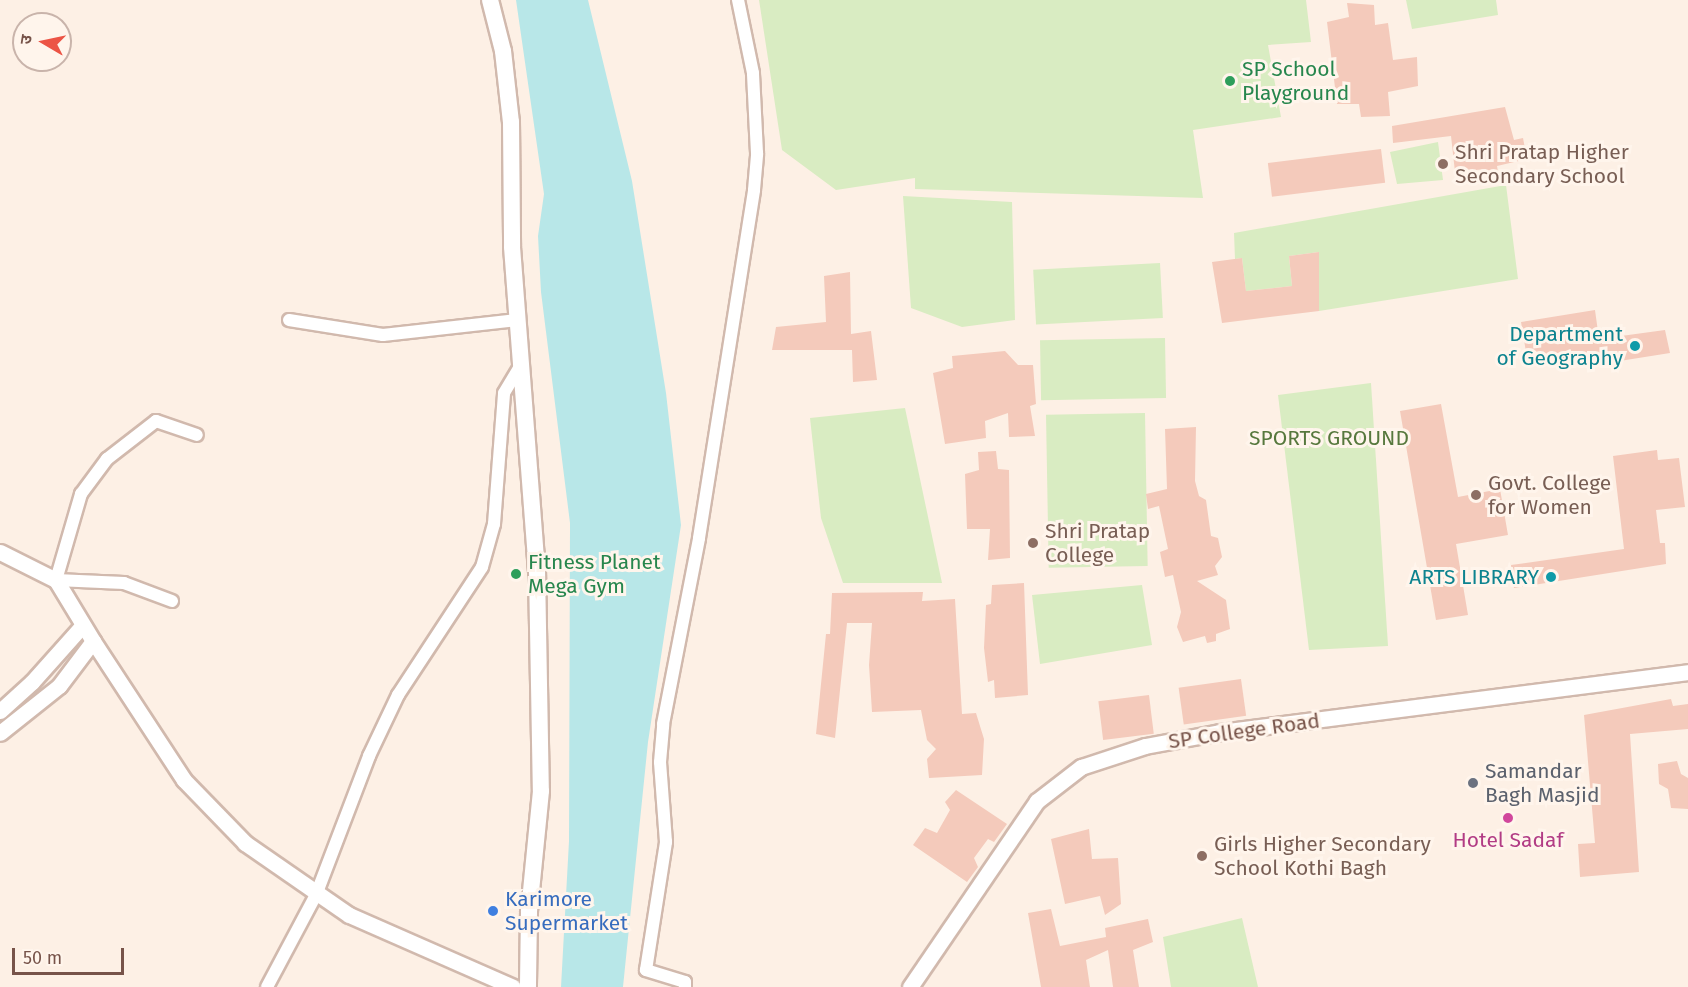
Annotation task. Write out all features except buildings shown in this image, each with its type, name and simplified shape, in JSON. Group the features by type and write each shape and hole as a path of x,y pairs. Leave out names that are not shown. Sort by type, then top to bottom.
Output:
{"main road":[{"path":"490,0 503,51 511,122 517,320 537,570 541,791 529,912 528,987"}],"street":[{"path":"685,987 685,982 646,970 666,842 660,762 663,724 705,504 754,190 757,153 753,73 738,0"},
{"path":"289,320 383,336 517,320"},
{"path":"267,987 316,895 369,756 398,695 482,567 494,524 504,393 522,363"},
{"path":"197,435 156,421 107,459 81,494 56,580 82,626 203,803 245,843 316,895 408,944 513,987"},
{"path":"0,552 56,580 124,583 172,601"},
{"path":"0,711 32,682 82,626"},
{"path":"0,734 46,698 93,641"},
{"name":"SP College Road","path":"910,987 1037,801 1081,767 1145,746 1220,732 1688,672"}],"green space":[{"path":"759,0 1306,0 1311,42 1268,45 1281,117 1193,130 1203,198 915,189 915,178 836,190 782,150"},
{"path":"1406,0 1496,0 1498,15 1412,29"},
{"path":"1438,142 1443,180 1397,184 1390,152"},
{"path":"1506,185 1518,279 1319,311 1319,252 1289,256 1292,286 1246,291 1242,258 1235,259 1234,233"},
{"path":"903,196 1012,202 1015,320 962,327 911,308"},
{"path":"1160,263 1163,318 1036,325 1033,270"},
{"path":"1165,338 1166,398 1041,400 1040,340"},
{"name":"SPORTS GROUND","path":"1371,383 1388,646 1309,650 1278,395"},
{"path":"905,408 942,583 843,583 821,518 810,418"},
{"path":"1145,413 1148,566 1049,568 1046,415"},
{"path":"1142,585 1152,645 1040,664 1032,595"},
{"path":"1242,918 1258,987 1171,987 1163,937"}],"water":[{"path":"516,0 588,0 632,181 666,393 681,525 648,742 623,987 561,987 569,841 570,523 541,292 538,236 544,194"}],"place":[{"name":"SP School Playground","path":"1230,81"},
{"name":"Shri Pratap Higher Secondary School","path":"1443,164"},
{"name":"Department of Geography","path":"1635,346"},
{"name":"Govt. College for Women","path":"1476,495"},
{"name":"Shri Pratap College","path":"1033,543"},
{"name":"Fitness Planet Mega Gym","path":"516,574"},
{"name":"ARTS LIBRARY","path":"1551,577"},
{"name":"Samandar Bagh Masjid","path":"1473,783"},
{"name":"Hotel Sadaf","path":"1508,818"},
{"name":"Girls Higher Secondary School Kothi Bagh","path":"1202,856"},
{"name":"Karimore Supermarket","path":"493,911"}]}
